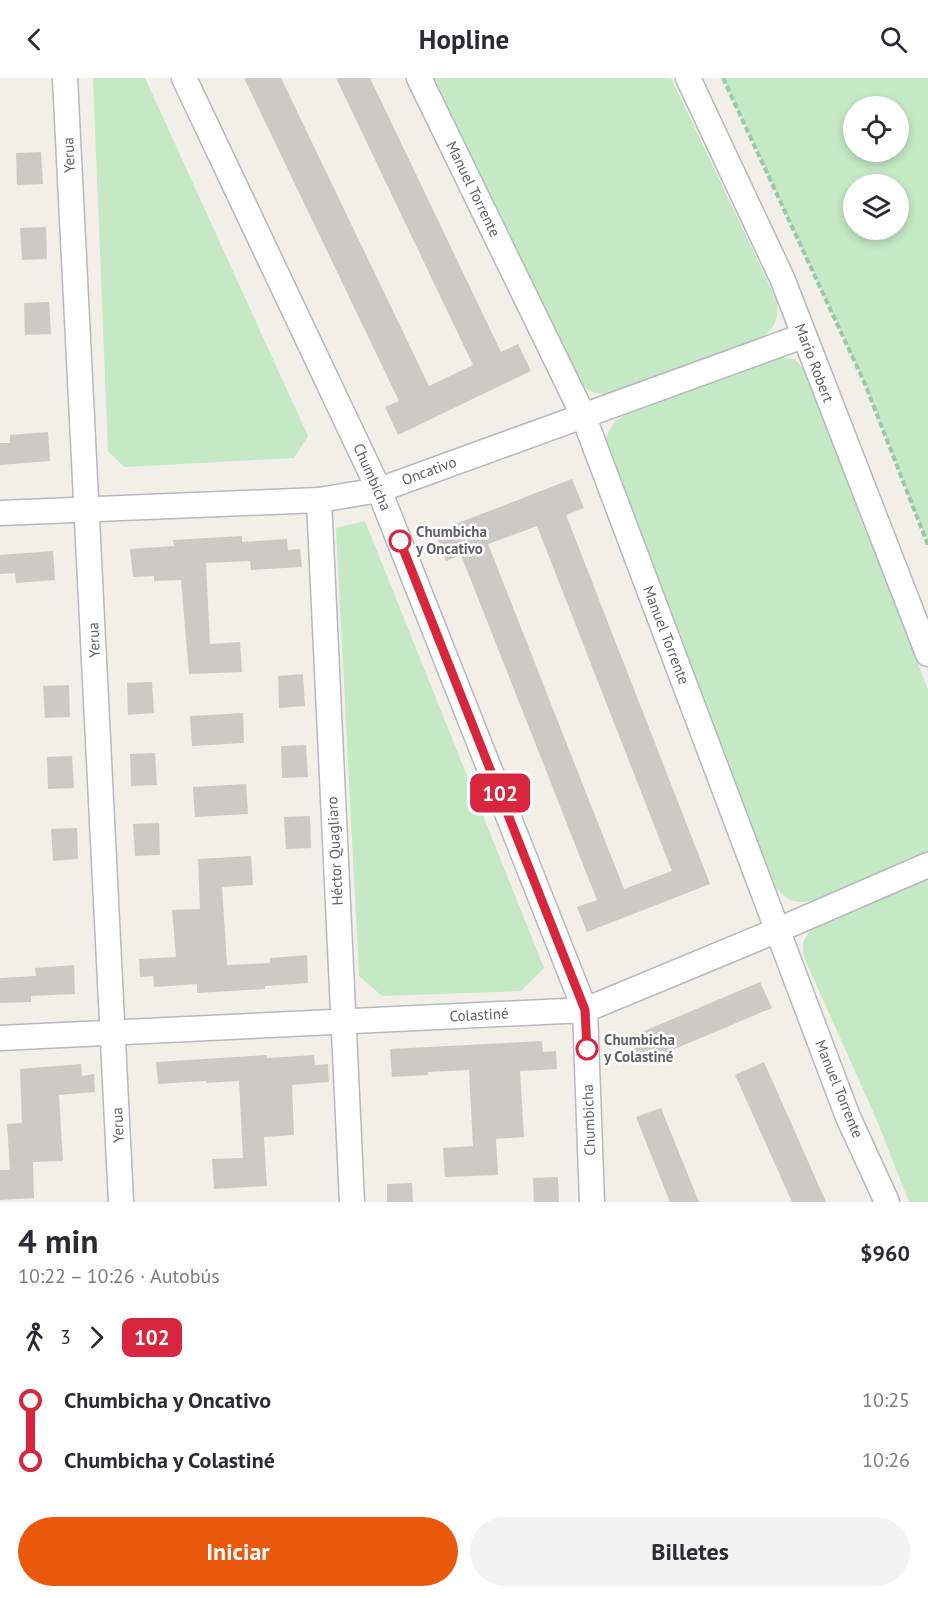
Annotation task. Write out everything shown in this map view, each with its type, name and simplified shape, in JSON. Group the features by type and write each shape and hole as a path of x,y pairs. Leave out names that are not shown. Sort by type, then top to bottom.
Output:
{"street":[{"name":"Yerua","path":"64,78 122,1202"},
{"name":"Chumbicha","path":"184,78 379,490 585,1010 592,1202"},
{"name":"Manuel Torrente","path":"419,78 583,415 848,1117 887,1202"},
{"name":"Mario Robert","path":"688,78 782,278 928,654"},
{"name":"Oncativo","path":"0,513 318,500 379,490 803,336"},
{"name":"Héctor Quagliaro","path":"318,500 352,1202"},
{"name":"Colastiné","path":"0,1038 585,1010 928,865"}],"path":[{"path":"723,78 865,384 928,545"}],"green space":[{"path":"93,78 145,78 308,436 294,458 124,467 108,451"},
{"path":"434,78 671,78 777,301 777,314 772,328 759,341 614,394 598,393 587,389 570,367"},
{"path":"723,78 928,78 928,545 865,384"},
{"path":"776,358 795,359 806,371 928,690 928,852 845,890 812,901 801,902 788,898 771,882 606,451 606,437 615,421 637,408"},
{"path":"365,521 544,968 521,991 382,996 359,976 336,528"},
{"path":"928,878 928,1202 909,1202 876,1118 803,955 803,942 812,927"}],"building":[{"path":"244,78 281,78 429,386 473,365 336,78 370,78 501,352 518,344 531,371 398,435 385,407 399,401"},
{"path":"41,152 43,184 17,185 16,153"},
{"path":"46,227 47,259 22,260 20,228"},
{"path":"49,302 51,334 25,335 24,303"},
{"path":"48,432 50,461 0,465 0,443 10,443 10,435"},
{"path":"572,479 584,508 566,515 710,884 587,932 577,907 597,900 461,555 446,561 435,532","holes":["537,526 672,871 624,889 488,544"]},
{"path":"242,536 242,542 287,539 288,550 300,549 302,567 251,570 250,561 206,563 210,644 240,642 242,672 189,674 181,580 154,581 154,576 133,577 130,549 174,546 173,540"},
{"path":"53,551 55,580 16,583 15,573 0,574 0,555"},
{"path":"303,674 305,706 279,708 278,676"},
{"path":"152,682 154,713 128,715 127,683"},
{"path":"69,685 70,717 45,718 43,686"},
{"path":"243,713 244,743 192,746 190,716"},
{"path":"306,745 308,777 282,778 281,746"},
{"path":"155,753 157,785 131,786 130,754"},
{"path":"72,756 74,788 48,789 47,757"},
{"path":"246,784 248,814 195,817 193,787"},
{"path":"310,816 311,848 286,849 284,817"},
{"path":"159,823 160,855 135,856 133,824"},
{"path":"77,828 78,859 53,861 51,829"},
{"path":"251,856 253,885 222,887 227,965 270,963 270,958 307,955 308,983 265,986 265,989 197,993 197,984 154,987 153,976 140,977 139,959 176,957 172,910 200,909 198,859"},
{"path":"74,965 75,994 31,996 31,1002 0,1003 0,978 36,976 35,968"},
{"path":"760,982 772,1008 641,1063 630,1037"},
{"path":"542,1041 543,1052 556,1051 557,1069 520,1071 524,1137 496,1139 498,1175 445,1177 443,1148 473,1146 469,1070 392,1077 390,1049"},
{"path":"267,1055 267,1058 314,1055 315,1065 328,1064 329,1082 292,1085 294,1135 264,1137 267,1186 214,1189 212,1159 243,1158 239,1081 158,1084 156,1062"},
{"path":"764,1062 826,1202 792,1202 735,1075"},
{"path":"81,1064 82,1076 94,1074 95,1092 59,1095 63,1161 33,1162 34,1198 0,1200 0,1170 10,1170 7,1124 22,1123 20,1069"},
{"path":"661,1108 699,1202 670,1202 636,1117"},
{"path":"558,1177 559,1202 534,1202 533,1178"},
{"path":"412,1183 413,1202 387,1202 387,1184"}],"bus line":[{"name":"102","path":"400,541 585,1010 587,1049"}],"place":[{"name":"Chumbicha y Oncativo","path":"400,541"},
{"name":"Chumbicha y Colastiné","path":"587,1049"}]}
